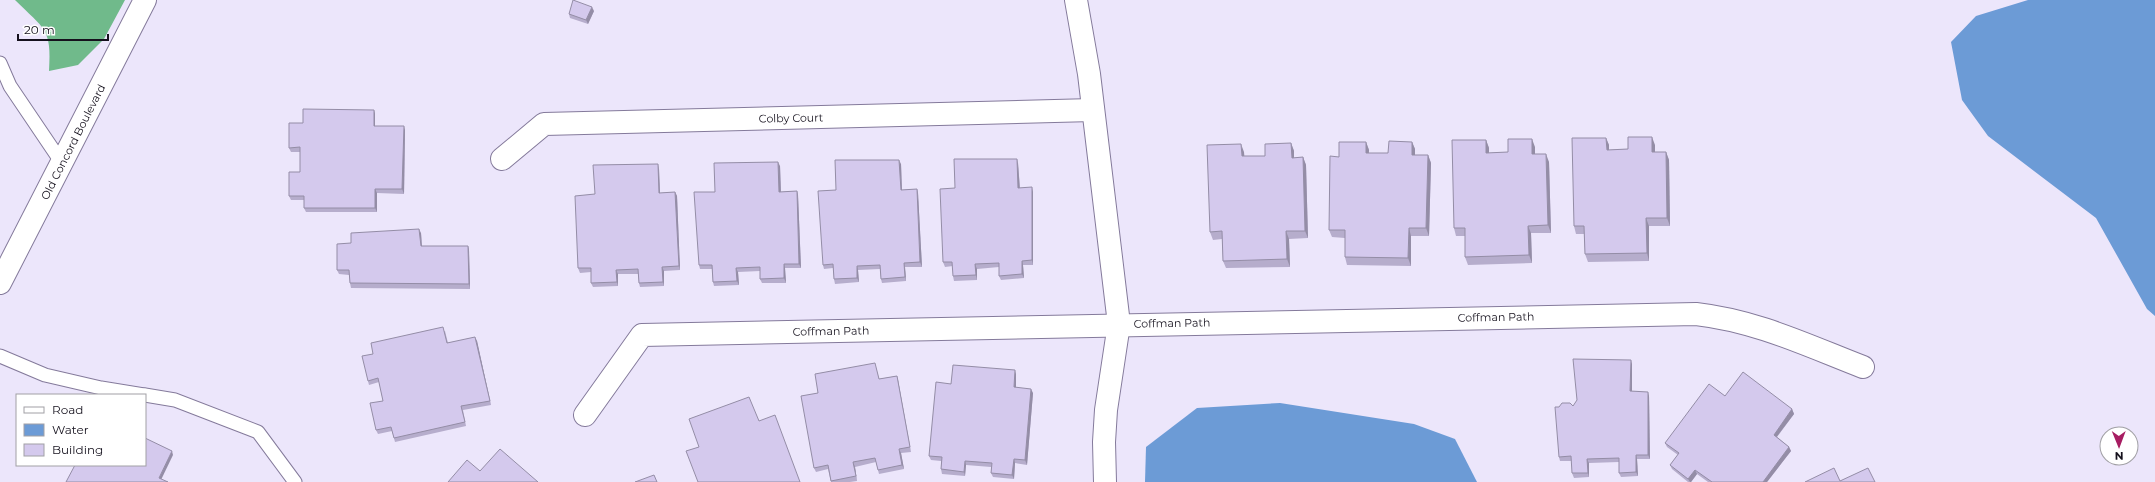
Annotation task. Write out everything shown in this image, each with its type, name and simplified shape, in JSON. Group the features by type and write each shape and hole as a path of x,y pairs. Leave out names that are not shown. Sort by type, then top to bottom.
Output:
{"street":[{"name":"Old Concord Boulevard","path":"0,283 145,0"},
{"name":"Coffman Path","path":"1076,0 1093,110 1119,324 1106,410 1104,442 1105,482"},
{"name":"Colby Court","path":"502,159 544,124 1093,110"},
{"name":"Coffman Path","path":"585,415 642,335 1119,324 1696,314 1728,318 1759,326 1863,367"}],"lane":[{"path":"0,63 10,86 62,163"},
{"path":"0,356 45,375 102,388 139,394"},
{"path":"146,395 175,400 258,432 295,482"}],"green space":[{"path":"15,0 125,0 104,39 78,65 49,71 49,46 44,30"}],"water":[{"path":"2028,0 2155,0 2155,316 2147,309 2096,218 1988,136 1962,100 1951,42 1976,16"},
{"path":"1280,403 1414,424 1455,439 1477,482 1145,482 1146,447 1197,408"}],"building":[{"path":"573,0 592,7 586,20 569,14"},
{"path":"303,109 374,110 374,126 404,126 402,189 375,189 375,208 304,208 304,196 289,196 289,172 300,172 300,147 289,148 289,123 303,123"},
{"path":"1628,137 1652,137 1652,152 1666,152 1667,218 1646,218 1647,253 1585,254 1584,226 1574,226 1572,138 1606,138 1607,150 1628,149"},
{"path":"1508,139 1532,139 1532,154 1546,154 1548,225 1528,226 1529,255 1465,257 1465,228 1454,228 1452,140 1486,140 1486,153 1508,152"},
{"path":"1389,141 1412,142 1412,155 1428,155 1426,228 1409,228 1408,258 1345,257 1345,230 1329,230 1330,156 1339,157 1339,142 1366,142 1366,153 1388,153"},
{"path":"1291,143 1292,158 1303,157 1305,231 1286,231 1287,259 1223,261 1222,231 1210,232 1207,145 1241,144 1242,156 1265,156 1265,144"},
{"path":"954,159 1017,159 1018,188 1032,187 1032,260 1022,261 1022,274 999,276 999,263 975,264 976,275 953,276 952,262 943,262 940,189 955,188"},
{"path":"835,160 899,160 901,190 917,189 920,262 904,263 905,277 881,279 880,265 857,266 857,278 834,279 833,264 823,265 818,191 836,190"},
{"path":"778,162 779,192 797,191 799,264 784,264 784,278 760,279 760,267 736,268 737,281 713,282 712,265 699,265 694,192 715,192 714,163"},
{"path":"658,164 659,193 675,192 679,266 662,267 663,282 639,283 638,269 616,270 617,282 591,283 591,268 578,268 575,196 595,194 593,165"},
{"path":"419,229 421,246 468,246 469,284 350,283 349,270 337,270 337,244 351,243 351,233"},
{"path":"443,327 447,343 475,337 490,401 461,406 465,422 394,438 391,427 376,430 370,403 383,401 378,378 368,381 362,356 373,354 371,343"},
{"path":"1573,359 1631,360 1630,391 1648,392 1648,455 1636,455 1636,472 1619,473 1619,458 1587,459 1588,473 1572,473 1571,456 1559,457 1555,407 1559,407 1562,403 1570,403 1573,406 1577,400"},
{"path":"875,363 879,379 897,376 910,447 899,449 902,465 878,470 875,458 853,462 856,476 831,481 828,465 814,468 801,396 818,393 815,374"},
{"path":"953,365 1015,370 1014,387 1031,389 1025,460 1014,459 1012,475 991,473 992,463 965,461 964,472 941,469 942,457 929,456 936,382 951,384"},
{"path":"1743,372 1792,409 1774,435 1789,447 1763,482 1712,482 1695,470 1688,479 1670,465 1679,453 1665,443 1709,384 1725,396"},
{"path":"749,397 759,421 775,415 800,482 698,482 686,451 699,447 689,419"},
{"path":"146,438 172,451 159,478 168,482 66,482 74,466 146,466"},
{"path":"500,449 538,482 448,482 467,460 480,471"},
{"path":"1834,468 1840,481 1868,468 1875,482 1805,482"},
{"path":"654,475 657,482 635,482"}]}
